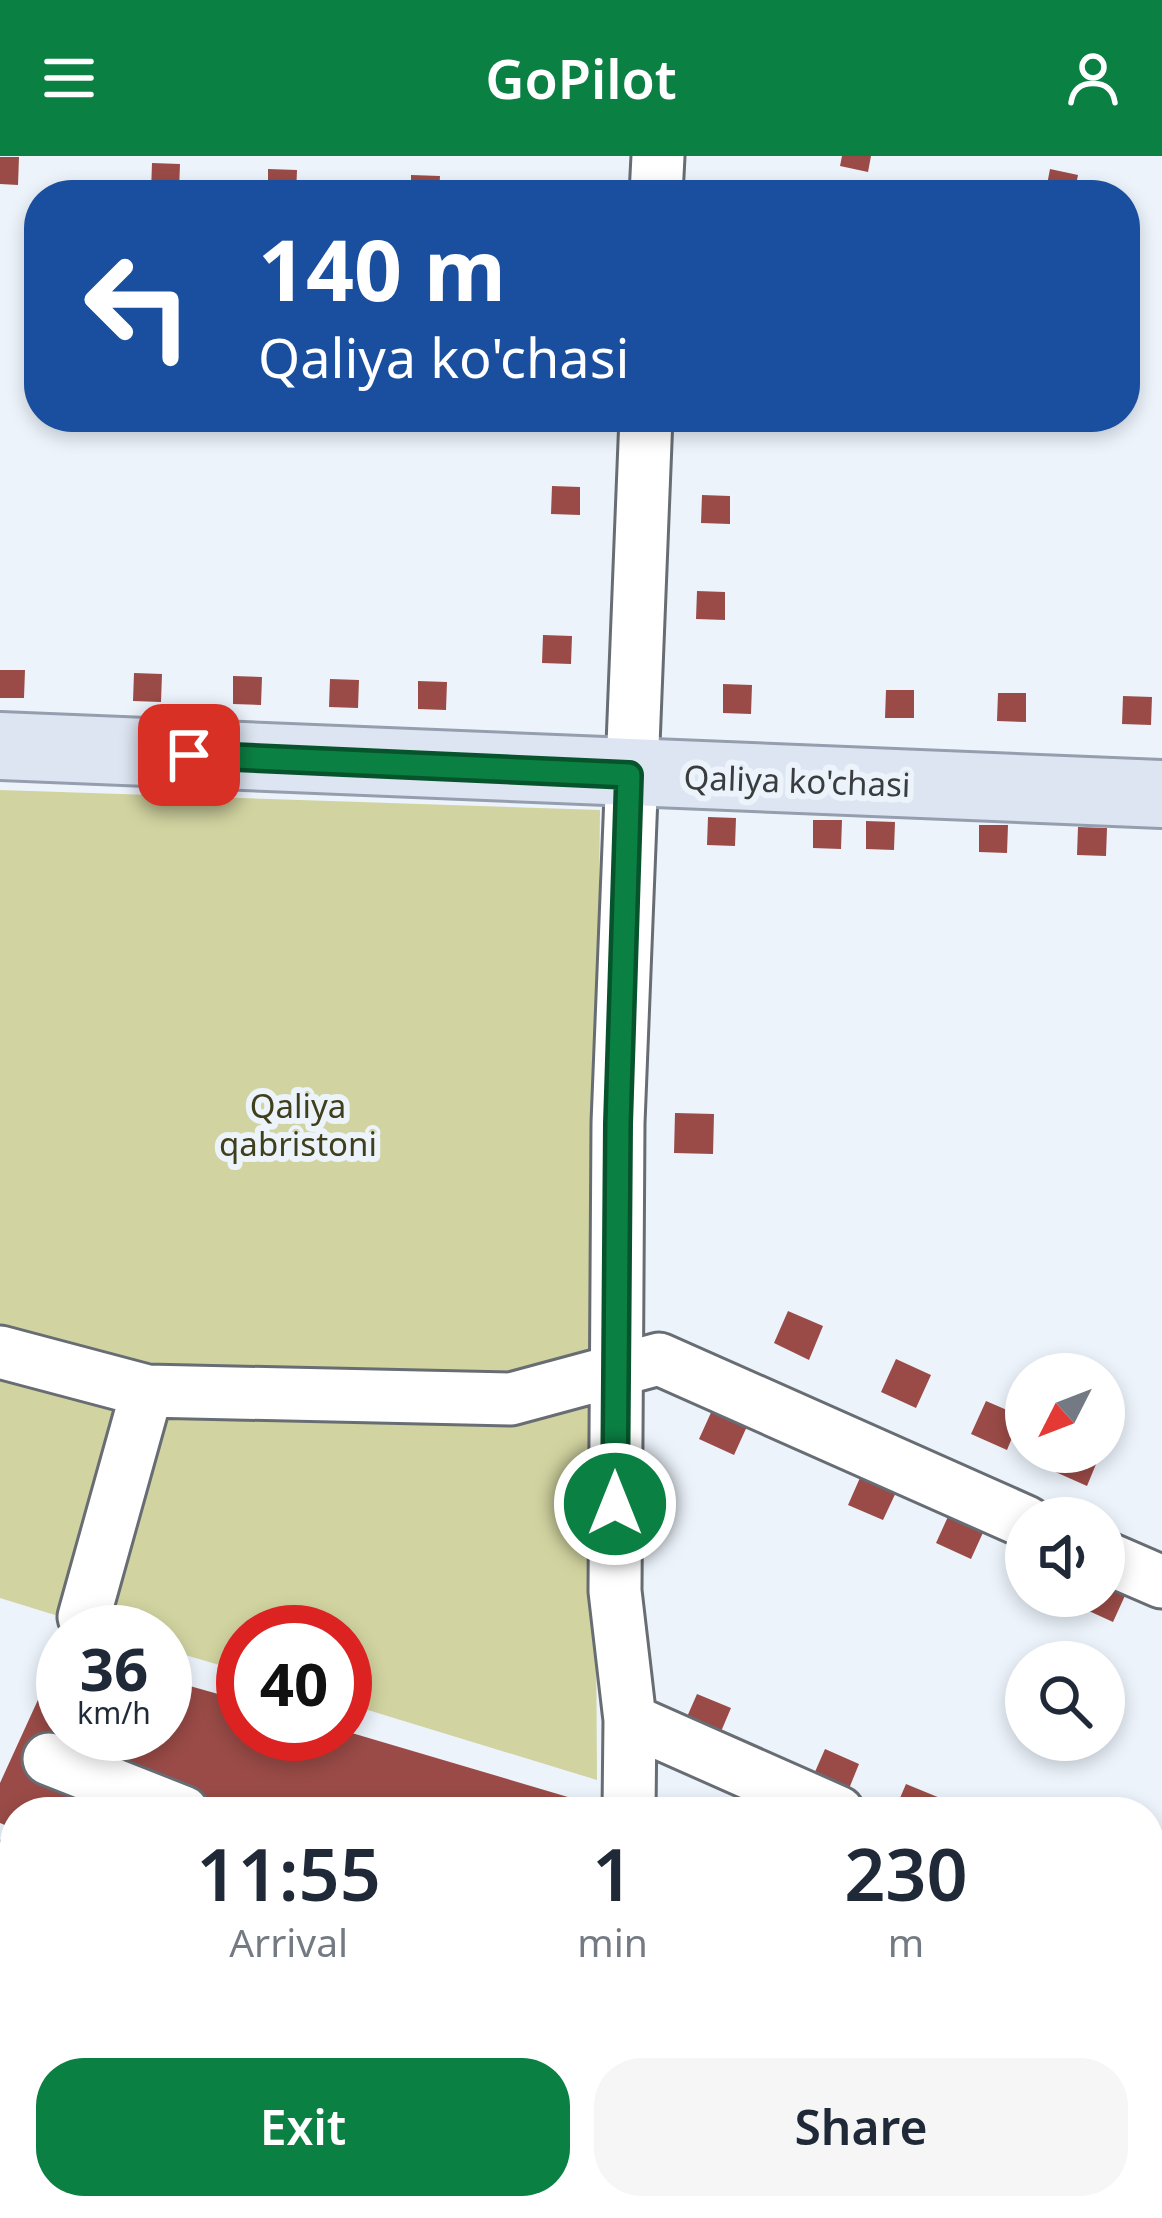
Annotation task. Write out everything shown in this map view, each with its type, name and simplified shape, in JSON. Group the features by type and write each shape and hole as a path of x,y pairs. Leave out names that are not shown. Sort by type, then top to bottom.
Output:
{"main road":[{"name":"Qaliya ko'chasi","path":"0,746 1162,794"}],"street":[{"path":"628,1797 630,1720 615,1591 616,1374 629,775 645,432"},
{"path":"0,1352 147,1391 511,1399 659,1359 1005,1513"},
{"path":"87,1605 147,1391"},
{"path":"1125,1566 1162,1582"},
{"path":"630,1720 804,1797"},
{"path":"54,1761 145,1797"}],"green space":[{"name":"Qaliya qabristoni","path":"0,790 600,810 594,1321 597,1780 372,1711 372,1605 216,1605 216,1664 192,1657 192,1605 36,1605 36,1609 0,1598"}],"building":[{"path":"842,156 871,156 868,172 840,166"},
{"path":"0,157 19,157 18,185 0,184"},
{"path":"152,163 180,164 179,180 151,180"},
{"path":"268,169 297,170 297,180 268,180"},
{"path":"1050,169 1078,175 1077,180 1048,180"},
{"path":"411,175 440,176 440,180 411,180"},
{"path":"552,486 580,487 580,515 551,514"},
{"path":"702,495 730,496 730,524 701,523"},
{"path":"697,591 725,592 725,620 696,619"},
{"path":"543,635 572,636 571,664 542,663"},
{"path":"0,670 25,670 24,698 0,698"},
{"path":"134,673 162,674 161,702 133,701"},
{"path":"233,676 262,677 261,705 233,704"},
{"path":"330,679 359,680 358,708 329,707"},
{"path":"418,681 447,682 446,710 418,709"},
{"path":"723,684 752,685 751,714 723,713"},
{"path":"886,690 914,690 914,718 885,718"},
{"path":"998,693 1026,693 1026,722 997,721"},
{"path":"1123,696 1152,697 1151,725 1122,724"},
{"path":"708,817 736,818 735,846 707,845"},
{"path":"813,820 842,820 841,849 813,848"},
{"path":"866,821 895,822 894,850 866,849"},
{"path":"979,825 1008,825 1007,853 979,852"},
{"path":"1078,827 1107,828 1106,856 1077,855"},
{"path":"675,1113 714,1114 713,1154 674,1153"},
{"path":"788,1311 823,1326 809,1360 774,1343"},
{"path":"896,1359 931,1375 916,1408 881,1392"},
{"path":"986,1401 1005,1409 1005,1449 971,1434"},
{"path":"714,1406 749,1422 734,1455 699,1439"},
{"path":"863,1471 898,1488 883,1520 848,1505"},
{"path":"1058,1473 1092,1473 1087,1486"},
{"path":"951,1510 986,1526 971,1559 936,1543"},
{"path":"192,1687 216,1693 216,1761 372,1761 372,1739 568,1797 0,1797 0,1783 36,1704 36,1761 192,1761"},
{"path":"697,1694 731,1708 717,1741 683,1726"},
{"path":"825,1749 859,1764 846,1796 811,1781"},
{"path":"906,1784 938,1797 900,1797"}],"route":[{"path":"189,755 629,775 618,1124 615,1504"}]}
